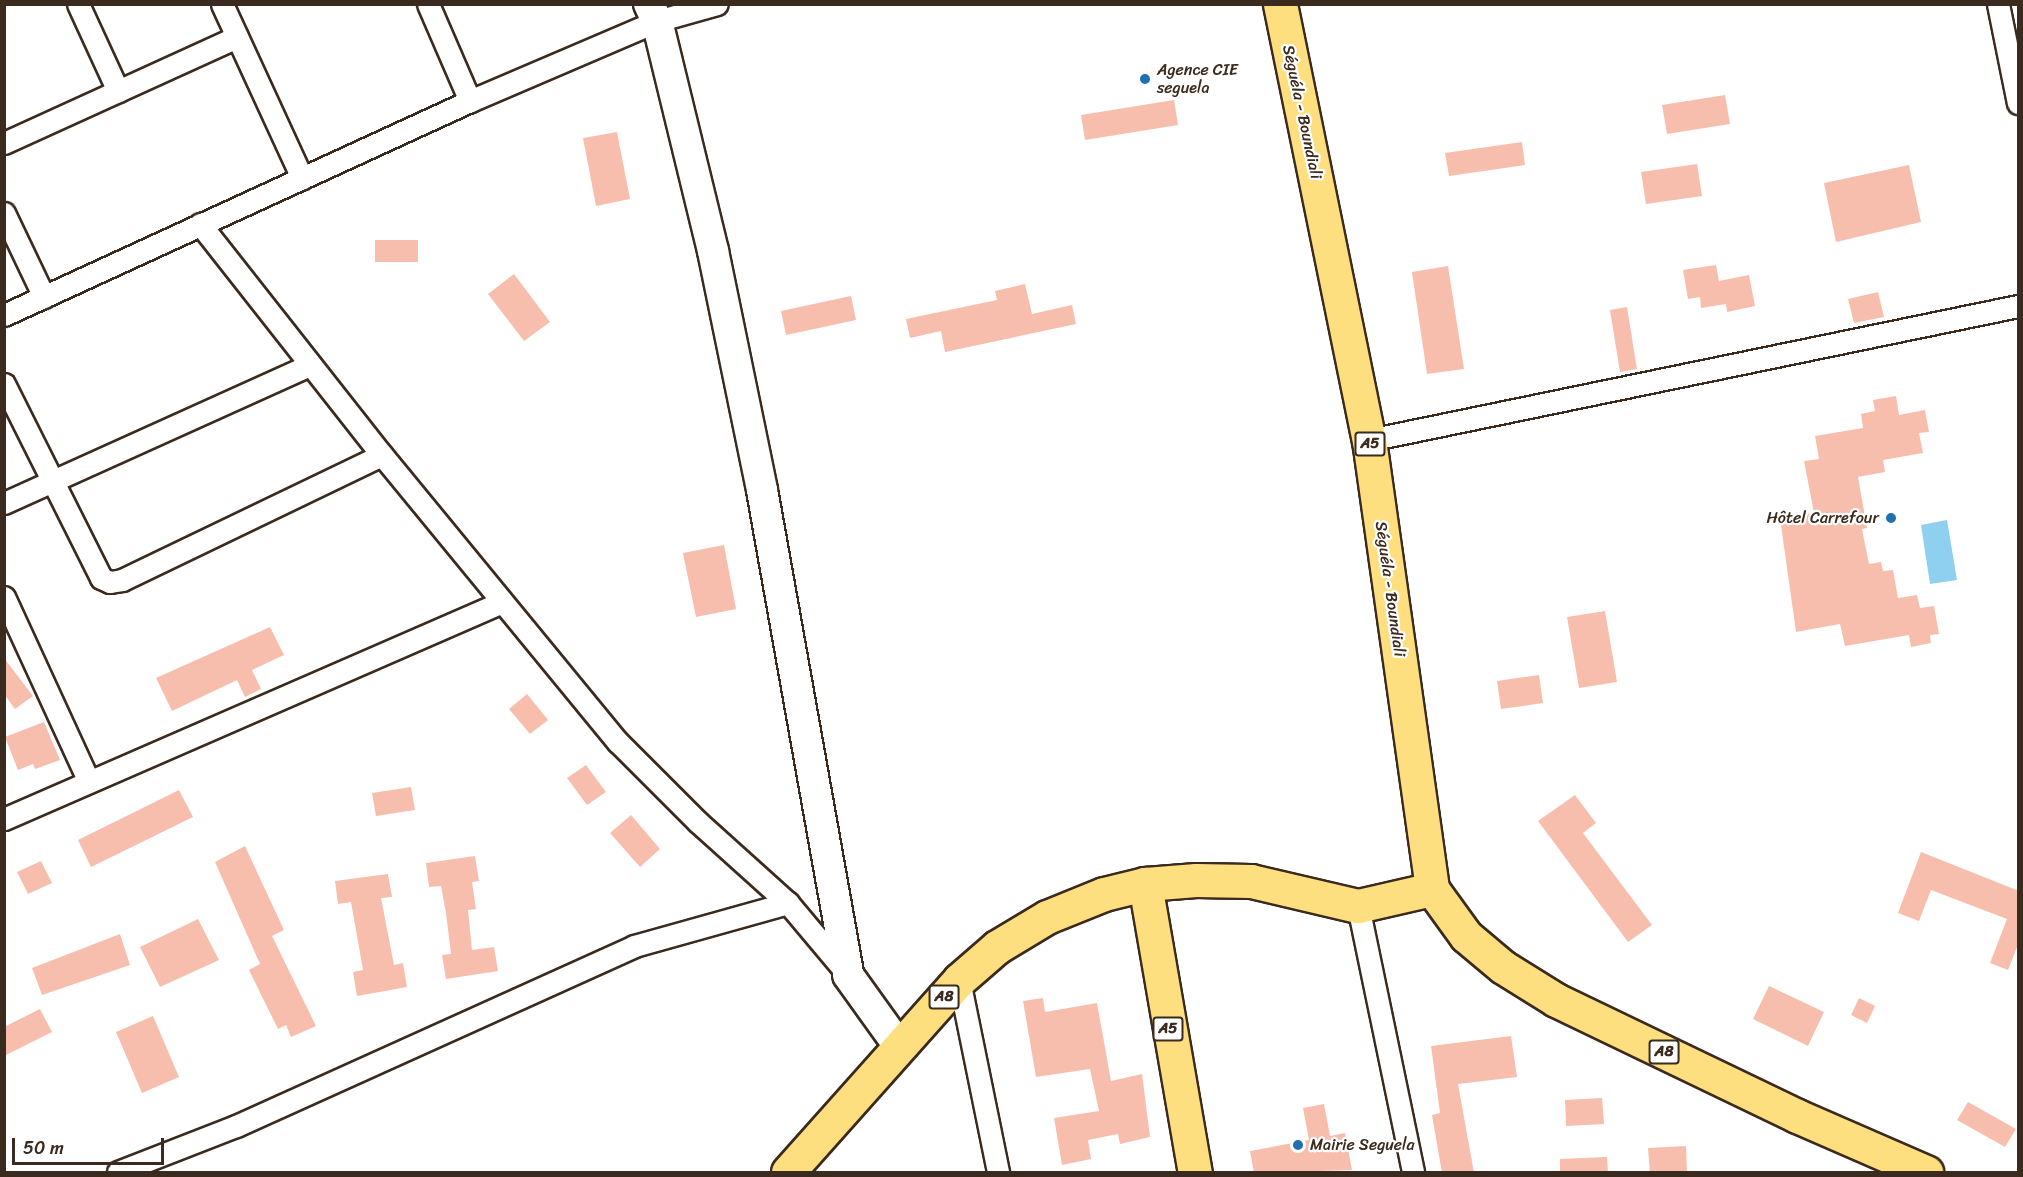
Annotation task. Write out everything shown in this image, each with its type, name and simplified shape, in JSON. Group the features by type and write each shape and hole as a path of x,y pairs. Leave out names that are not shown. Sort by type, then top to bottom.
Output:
{"main road":[{"name":"Séguéla - Boundiali","path":"1280,4 1369,440 1432,889"},
{"path":"653,13 713,251 760,478 848,975 899,1046"},
{"path":"1145,884 1251,881 1358,906 1432,889"},
{"name":"A8","path":"788,1173 958,980 997,947 1047,917 1104,894 1145,884"},
{"name":"A5","path":"1145,884 1196,1173"},
{"name":"A8","path":"1432,889 1466,936 1503,967 1556,1000 1797,1116 1926,1173"}],"street":[{"path":"78,4 118,91"},
{"path":"222,4 302,178"},
{"path":"428,4 470,100"},
{"path":"4,315 653,13 717,4"},
{"path":"1998,4 2019,103"},
{"path":"4,143 237,37"},
{"path":"4,213 44,297"},
{"path":"200,225 382,455 618,742 698,822 788,903 848,975"},
{"path":"1369,440 2019,306"},
{"path":"4,503 310,365"},
{"path":"4,384 101,578 110,582 122,580 382,455"},
{"path":"4,597 12,635 88,780"},
{"path":"4,819 88,780 502,602"},
{"path":"118,1173 236,1126 634,946 788,903"},
{"path":"1358,906 1413,1173"},
{"path":"958,980 998,1173"}],"water":[{"path":"1947,520 1957,580 1930,584 1921,525"}],"building":[{"path":"1725,95 1730,124 1667,134 1662,105"},
{"path":"1174,100 1178,125 1085,140 1081,115"},
{"path":"617,132 630,199 596,206 583,138"},
{"path":"1522,142 1525,165 1449,176 1445,153"},
{"path":"1697,164 1702,196 1646,204 1641,172"},
{"path":"1909,165 1921,222 1836,242 1824,183"},
{"path":"375,240 418,240 418,262 375,262"},
{"path":"1716,265 1719,281 1749,275 1755,306 1727,312 1726,304 1701,308 1700,297 1688,299 1683,270"},
{"path":"1448,266 1464,369 1427,374 1412,272"},
{"path":"514,274 550,322 524,341 488,294"},
{"path":"1025,284 1032,314 1072,305 1076,324 945,352 941,331 910,338 906,319 997,300 995,291"},
{"path":"1878,292 1884,317 1854,323 1848,299"},
{"path":"851,296 856,320 786,335 781,311"},
{"path":"1627,307 1637,369 1620,372 1610,310"},
{"path":"1896,396 1899,415 1925,410 1929,432 1919,433 1923,453 1883,460 1885,472 1858,477 1867,528 1862,529 1869,564 1881,562 1883,571 1893,570 1898,598 1917,595 1920,608 1934,606 1939,634 1930,635 1931,643 1911,647 1909,635 1845,646 1840,624 1796,632 1780,518 1814,513 1804,461 1819,459 1815,436 1863,428 1861,414 1875,411 1873,400"},
{"path":"724,545 736,609 696,617 683,553"},
{"path":"1605,611 1617,682 1579,688 1567,617"},
{"path":"270,627 284,655 252,670 261,689 245,697 237,680 172,711 156,678"},
{"path":"4,658 33,696 15,709 4,694"},
{"path":"1539,675 1543,703 1501,709 1497,681"},
{"path":"527,694 548,720 530,734 509,709"},
{"path":"44,722 60,760 35,769 33,764 18,770 5,737"},
{"path":"586,765 606,792 587,805 567,778"},
{"path":"411,787 415,810 376,816 372,793"},
{"path":"179,790 193,817 91,867 78,840"},
{"path":"1575,795 1596,823 1583,833 1652,925 1628,942 1538,821"},
{"path":"631,815 660,849 640,867 610,833"},
{"path":"245,846 284,930 272,936 316,1026 291,1037 286,1025 278,1029 249,970 260,964 215,862"},
{"path":"1921,852 2019,891 2019,942 2008,970 1990,963 2007,919 1931,890 1919,921 1898,913"},
{"path":"475,856 479,881 472,882 476,909 468,910 472,950 494,947 498,971 446,979 442,955 451,954 446,913 441,886 429,887 426,863"},
{"path":"41,861 52,883 28,894 17,872"},
{"path":"388,874 392,897 381,898 394,965 403,963 407,987 357,996 353,972 363,970 351,902 338,904 335,881"},
{"path":"198,919 219,960 160,987 140,947"},
{"path":"120,934 130,965 42,995 32,968"},
{"path":"1769,986 1824,1012 1808,1046 1753,1019"},
{"path":"1043,998 1045,1012 1097,1003 1111,1081 1142,1074 1150,1137 1120,1144 1118,1134 1088,1140 1091,1159 1062,1165 1054,1118 1099,1111 1090,1069 1036,1077 1023,1001"},
{"path":"1859,998 1875,1006 1867,1023 1851,1015"},
{"path":"40,1009 52,1032 4,1056 4,1027"},
{"path":"153,1016 179,1077 142,1093 116,1032"},
{"path":"1511,1036 1517,1077 1458,1084 1474,1173 1442,1173 1432,1115 1440,1113 1431,1046"},
{"path":"1602,1098 1604,1124 1566,1126 1565,1100"},
{"path":"1968,1102 2016,1129 2005,1147 1957,1120"},
{"path":"1324,1104 1330,1136 1345,1133 1352,1170 1254,1173 1250,1151 1309,1140 1303,1108"},
{"path":"1686,1146 1687,1173 1650,1173 1648,1148"},
{"path":"1607,1157 1608,1173 1560,1173 1560,1159"}],"place":[{"name":"Agence CIE seguela","path":"1145,79"},
{"name":"Hôtel Carrefour","path":"1891,518"},
{"name":"Mairie Seguela","path":"1298,1145"}]}
